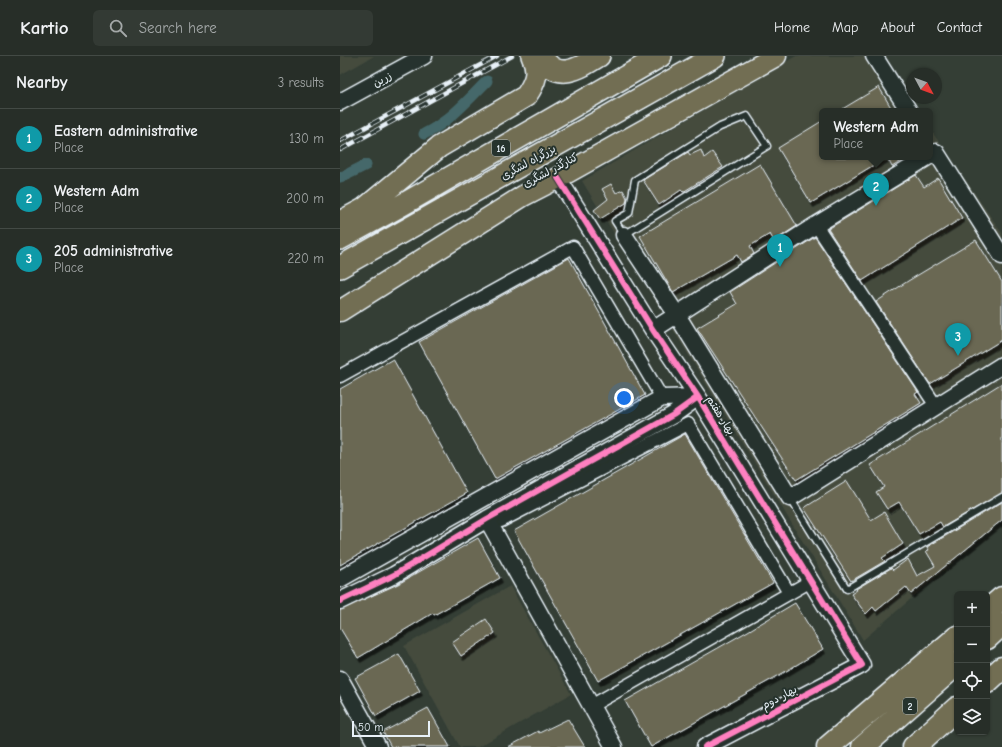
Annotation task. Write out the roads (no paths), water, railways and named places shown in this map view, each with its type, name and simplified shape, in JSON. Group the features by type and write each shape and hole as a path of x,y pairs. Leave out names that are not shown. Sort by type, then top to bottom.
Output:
{"highway":[{"path":"340,222 364,208 439,147 526,96 535,83 536,63 532,56"},
{"path":"542,56 552,69 565,72 579,68 600,56"},
{"name":"16","path":"340,239 661,56"},
{"name":"بزرگراه لشگری","path":"340,267 715,56"},
{"path":"340,278 395,237"},
{"path":"990,608 1002,598"},
{"path":"990,635 1002,624"},
{"path":"828,747 954,640"},
{"name":"2","path":"863,747 954,667"},
{"path":"990,679 1002,668"},
{"path":"914,747 954,711"}],"main road":[{"name":"کنارگذر لشگری","path":"340,312 523,196 776,56"}],"street":[{"name":"زرین","path":"340,102 424,56"},
{"path":"874,56 907,108"},
{"path":"933,155 1002,256"},
{"path":"653,330 918,160"},
{"name":"بهار هفتم","path":"558,178 653,330 698,397 862,665"},
{"path":"816,225 936,406"},
{"path":"624,235 677,315 790,498 1002,365"},
{"path":"340,376 572,247 662,398"},
{"path":"340,579 662,398 698,397"},
{"path":"340,601 394,575 487,519 673,415 698,397"},
{"path":"487,519 501,521 688,424 789,593"},
{"path":"487,519 614,747"},
{"path":"591,706 811,581"},
{"name":"بهار دوم","path":"705,747 862,665"},
{"path":"340,679 378,747"}],"lane":[{"path":"748,116 767,146 624,235 615,221 629,213 635,180 720,126 748,116"},
{"path":"790,498 847,589 1002,497"}],"waterway":[{"path":"424,134 450,117 487,81"},
{"path":"350,173 366,165"},
{"path":"340,177 347,175"}],"railway":[{"path":"340,141 497,56"},
{"path":"340,150 512,56"}],"place":[{"name":"Western Adm","path":"876,206"},
{"name":"Eastern administrative","path":"780,267"},
{"name":"205 administrative","path":"958,356"}]}
